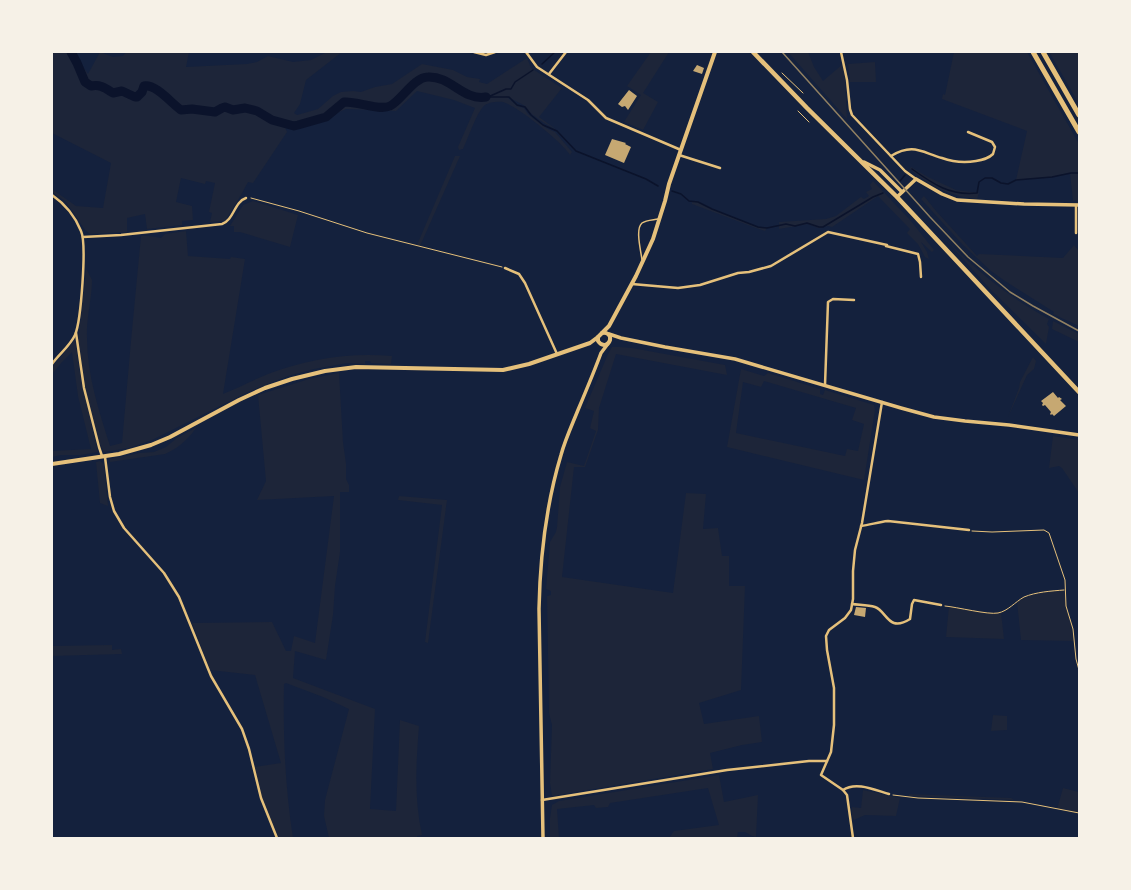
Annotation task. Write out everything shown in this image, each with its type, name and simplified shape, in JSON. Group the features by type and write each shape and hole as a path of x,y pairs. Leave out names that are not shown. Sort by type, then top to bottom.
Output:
{"highway":[{"path":"1033,52 1079,132"},
{"path":"1043,52 1079,115"}],"main road":[{"path":"52,464 132,451 151,445 170,437 265,388 325,370 356,367 503,370 524,366 590,342 609,326 632,284 651,244 669,184 715,52"},
{"path":"753,52 807,108 897,196 1079,392"},
{"path":"590,342 608,343 610,338 608,334 609,326"},
{"path":"600,335 608,334"},
{"path":"600,335 600,343"}],"street":[{"path":"474,52 486,55 495,52"},
{"path":"526,52 535,64 588,100 606,118 680,153 720,168"},
{"path":"548,74 566,52"},
{"path":"841,52 852,115 905,171 938,192 957,200 1024,204 1077,205 1076,233"},
{"path":"891,156 901,151 916,149 941,158 960,162 986,159 993,154 995,148 992,142 968,132"},
{"path":"862,162 880,170 902,192"},
{"path":"897,196 916,179"},
{"path":"52,196 63,203 82,231 82,289 76,333 84,388 104,456 110,497 114,511 124,528 164,573 179,597 211,676 242,729 259,793 277,838"},
{"path":"83,237 121,235 222,224 229,219 241,200 246,198"},
{"path":"632,284 678,288 700,285 738,272 749,272 771,266 828,232 887,245 886,246 918,254 921,277"},
{"path":"505,268 519,274 525,283 557,354"},
{"path":"825,386 828,302 833,299 854,300"},
{"path":"52,364 76,333"},
{"path":"608,334 621,338 735,358 825,386 934,417 1009,425 1079,435"},
{"path":"543,838 539,604 543,543 551,495 561,454 570,429 601,353 608,343 621,338"},
{"path":"600,343 601,353"},
{"path":"853,838 848,799 843,790 822,776 826,761 831,752 835,694 825,642 829,630 850,612 852,604 853,564 855,550 861,526 882,402"},
{"path":"861,526 888,520 969,530"},
{"path":"852,604 875,607 890,622 896,623 905,622 910,619 914,600 941,605"},
{"path":"542,800 726,770 809,761 826,761"},
{"path":"843,790 848,786 856,785 889,794"}],"lane":[{"path":"642,262 639,238 640,227 643,222 659,219"}],"path":[{"path":"782,73 803,93"},
{"path":"798,110 809,122"},
{"path":"246,198 299,211 391,239 505,268"},
{"path":"969,530 992,532 1046,531 1051,536 1065,580 1066,606 1073,629 1076,659 1079,670"},
{"path":"941,605 997,613 1026,596 1036,593 1065,590"},
{"path":"889,794 918,798 1017,801 1079,813"}],"shaded area":[{"path":"52,52 73,52 88,74 100,52 113,57 123,56 126,52 189,52 186,67 247,64 257,62 268,56 293,62 311,60 327,52 342,52 306,80 300,104 294,113 297,115 318,109 333,96 341,92 361,92 375,87 392,84 422,64 453,70 467,77 480,79 479,82 487,84 527,58 531,68 562,88 539,117 557,130 536,117 525,106 506,96 517,106 524,108 534,119 555,132 572,152 570,155 558,142 528,117 503,102 489,103 482,108 463,149 459,150 458,147 475,108 454,100 417,91 396,111 346,109 303,128 285,127 287,132 253,183 248,182 225,221 210,222 212,213 209,212 215,183 206,181 205,184 181,178 176,202 192,206 193,220 182,221 182,225 147,229 145,214 127,218 127,232 90,234 85,230 66,202 52,192 52,189 76,206 103,208 111,163 52,133"},
{"path":"651,52 669,52 643,93 658,102 643,130 624,122 641,95 627,86"},
{"path":"788,52 808,52 814,67 823,81 843,64 847,119"},
{"path":"954,52 1027,52 1079,144 1079,200 1073,201 1070,173 1052,177 1016,180 1027,131 942,99 943,94 945,95"},
{"path":"1049,52 1079,52 1079,104 1051,55"},
{"path":"875,62 876,82 850,82 848,64"},
{"path":"455,156 460,156 420,246 417,245"},
{"path":"911,167 956,190 979,193 977,199 958,196 941,190 925,181 910,169"},
{"path":"873,181 910,220 934,250 932,252 921,242 929,259 925,257 918,244 907,233 910,229 878,196 832,227 828,226 818,228 808,224 779,229 779,222 826,219 836,216 861,197 864,199 869,196 866,192 872,189 870,185"},
{"path":"924,196 977,256 979,254 1063,258 1074,245 1079,251 1079,326 1053,314 1054,312 991,271 963,245 921,199"},
{"path":"253,201 298,215 290,247 240,232 234,232 234,226 230,226 243,205"},
{"path":"692,202 698,202 758,227 767,228 765,231 756,228 692,204"},
{"path":"186,231 188,256 230,259 231,257 245,259 223,394 262,376 298,364 329,358 360,355 392,356 391,364 371,363 370,361 365,361 365,364 347,363 314,369 288,376 250,391 152,440 129,448 104,452 99,443 87,397 78,342 86,270 92,280 87,331 89,366 94,393 110,446 122,443 141,236 161,238 165,234"},
{"path":"938,231 990,280 1033,310 1049,319 1047,324 1049,327 1046,344 990,289"},
{"path":"1053,321 1079,334 1079,342 1052,329"},
{"path":"75,340 81,380 98,452 52,457 52,451 91,449 78,396 72,352 52,374 52,367"},
{"path":"612,347 632,348 725,365 727,375 616,354 599,408 598,430 585,467 574,467 562,577 673,593 686,493 706,494 703,529 718,528 722,556 729,556 729,586 745,586 741,690 699,703 704,724 759,716 762,742 742,745 710,753 713,769 552,796 550,783 552,725 549,713 547,596 551,595 551,591 546,589 550,542 556,532 560,487 567,462 584,466 596,431 590,428 594,411 585,408"},
{"path":"1033,357 1036,361 1034,369 1027,375 1008,417 1020,382"},
{"path":"741,369 764,376 768,373 820,389 820,394 823,395 825,390 874,405 875,410 864,480 727,447","holes":["764,381 856,408 852,420 864,424 858,451 847,449 845,456 736,433 743,382 761,387"]},
{"path":"339,373 346,479 349,485 349,492 340,492 340,552 335,586 333,615 326,660 295,651 293,678 375,709 370,809 396,811 400,720 419,726 417,794 419,821 422,835 417,836 417,838 329,838 324,816 325,800 349,709 286,683 284,684 284,742 288,799 293,838 279,838 261,796 254,767 281,763 255,675 210,670 192,623 272,622 286,651 291,651 294,636 315,643 334,496 257,500 266,481 258,395 309,379"},
{"path":"197,427 183,443 165,454 110,462 110,459 140,453 154,452 166,447 177,438"},
{"path":"1053,436 1079,440 1079,493 1062,468 1059,466 1049,468"},
{"path":"100,461 104,464 108,506 100,503 96,462"},
{"path":"399,496 447,500 428,643 425,642 442,505 398,500"},
{"path":"1065,590 1074,641 1021,640 1017,602 1028,596 1040,593"},
{"path":"949,606 991,613 1001,612 1004,639 946,637"},
{"path":"112,645 112,650 121,649 122,654 52,656 52,646"},
{"path":"993,715 1007,716 1007,730 991,731"},
{"path":"719,775 724,802 758,795 756,837 745,832 738,832 737,838 669,838 674,831 719,825 708,788 610,803 608,807 596,808 594,805 557,809 559,838 550,838 550,818 552,805 559,801"},
{"path":"1063,788 1079,792 1079,813 1057,809"},
{"path":"863,790 900,798 896,816 865,815 854,820 852,816 852,807 861,808"},
{"path":"909,794 1011,798 1014,800 909,796"}],"building":[{"path":"697,65 704,68 702,74 693,71"},
{"path":"629,90 637,96 628,110 625,106 622,107 618,104"},
{"path":"612,139 626,143 625,144 631,147 624,163 605,155"},
{"path":"1053,392 1058,398 1059,397 1062,399 1060,400 1066,406 1054,416 1050,414 1051,412 1045,405 1042,405 1043,403 1041,401"},
{"path":"856,607 866,608 865,617 854,615"}],"waterway":[{"path":"71,52 85,82 91,86 100,86 113,93 122,91 135,97 142,92 144,86 149,86 158,91 181,110 192,109 215,112 225,107 233,110 245,108 257,111 272,120 294,126 326,117 344,102 374,107 390,106 418,81 428,77 444,80 470,95 486,97"},
{"path":"542,64 555,52"},
{"path":"488,97 506,89 511,89 515,82 533,70"},
{"path":"486,97 509,97 517,105 525,107 531,115 543,125 557,131 576,151 646,179 658,186"},
{"path":"912,169 927,180 942,188 958,193 977,193 979,182 985,178 992,178 1001,183 1008,184 1016,180 1079,173"},
{"path":"900,181 905,175"},
{"path":"672,191 681,194 689,201 698,202 758,227 767,228 786,224 795,226 807,223 823,227 873,197 883,193"}],"railway":[{"path":"782,52 930,217 968,257 1010,292 1079,331"}]}
